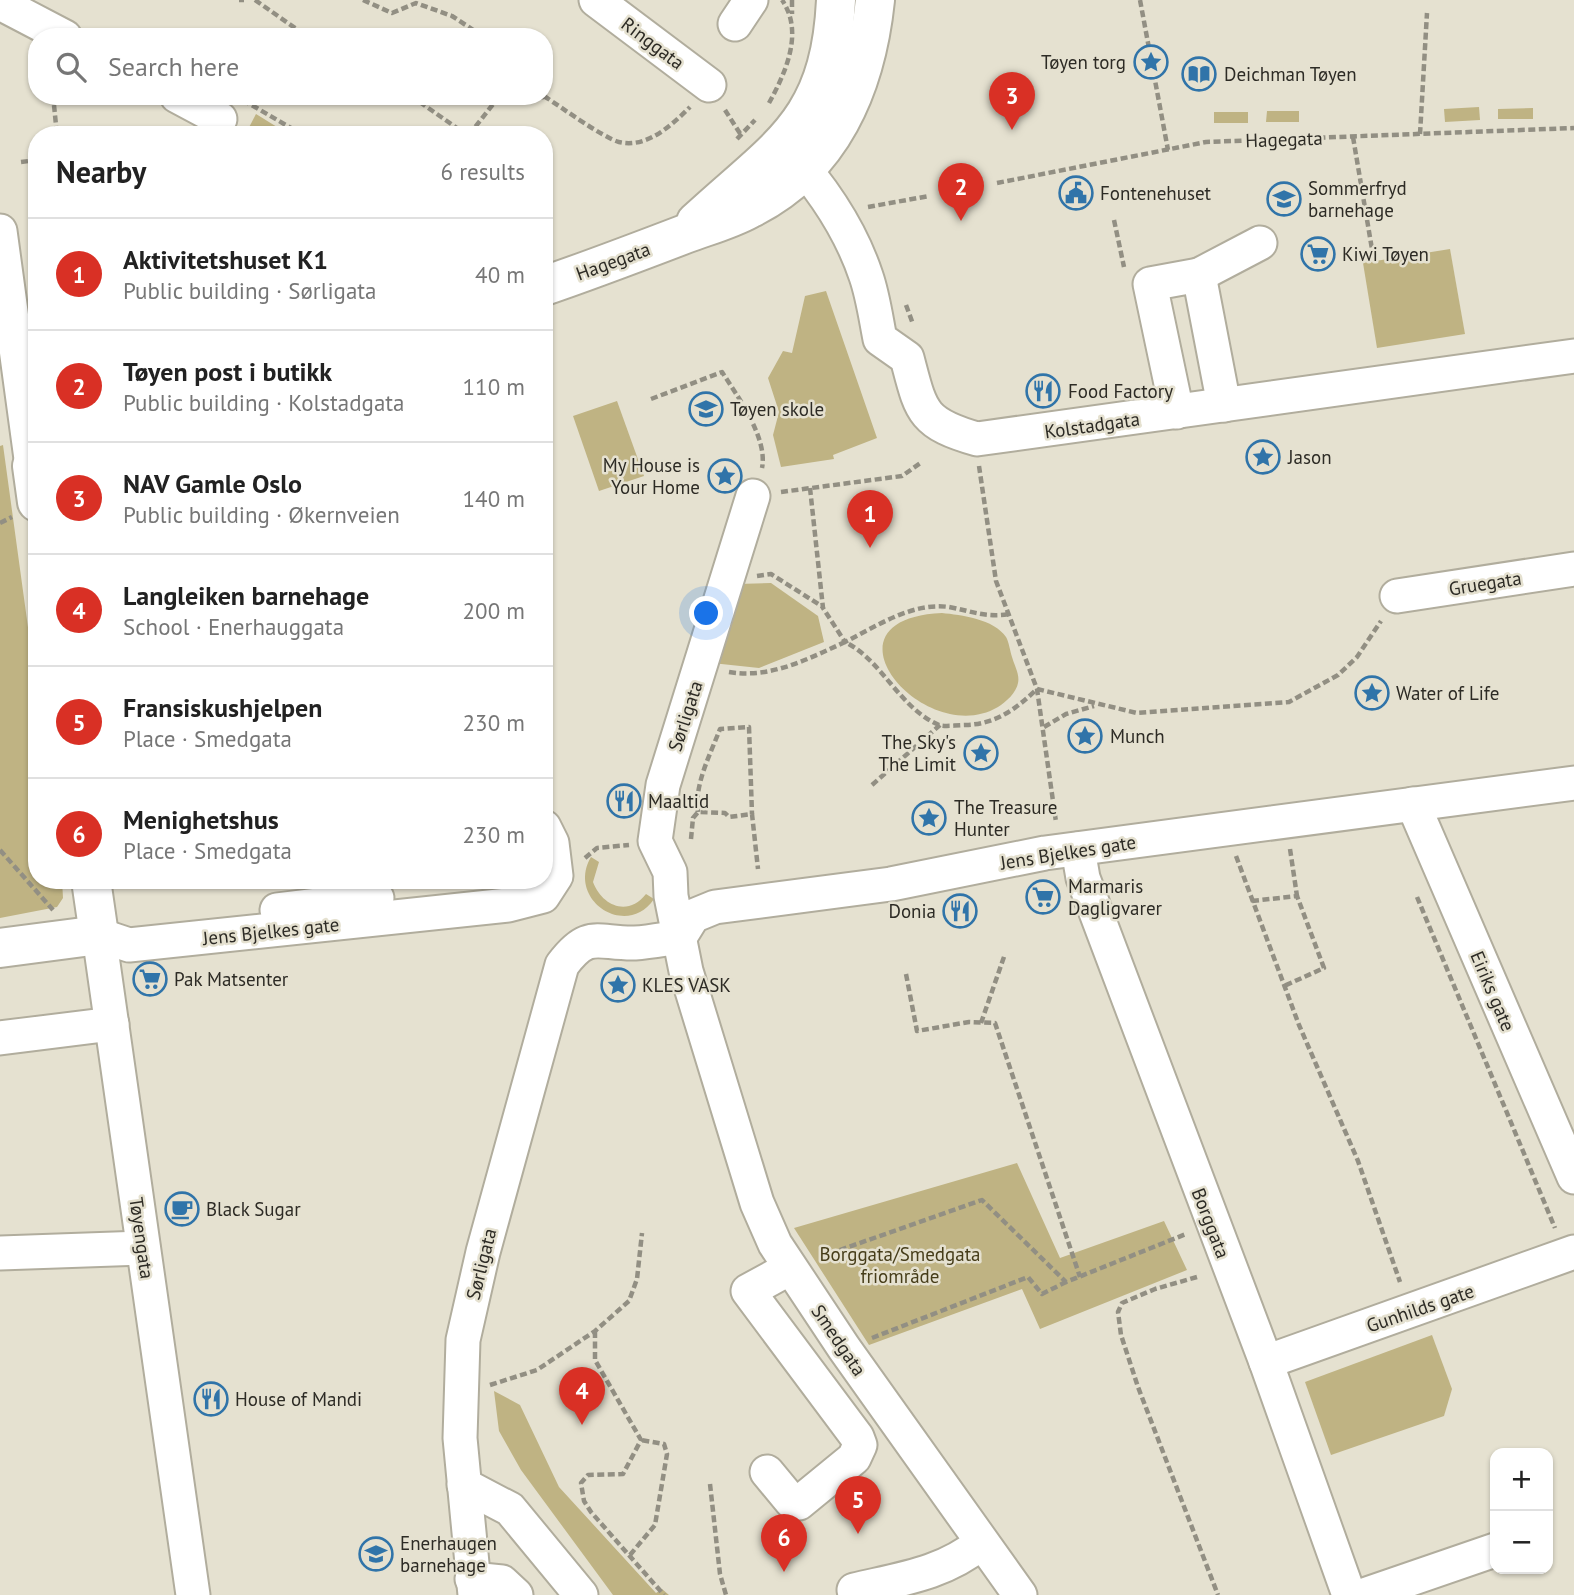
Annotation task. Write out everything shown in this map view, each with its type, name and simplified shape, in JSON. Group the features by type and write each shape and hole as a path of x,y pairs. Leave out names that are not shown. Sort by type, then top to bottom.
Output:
{"main road":[{"path":"794,158 828,67 836,0"},
{"path":"794,158 826,148 859,81 871,40 875,0"},
{"name":"Hagegata","path":"553,283 747,211 794,158"},
{"name":"Tøyengata","path":"92,889 99,935"},
{"name":"Jens Bjelkes gate","path":"0,948 99,935"}],"street":[{"name":"Ringgata","path":"596,0 709,85"},
{"path":"0,4 47,28"},
{"name":"Kolstadgata","path":"794,158 831,205 856,251 867,277 880,339 907,358 919,403 936,424 948,431 977,439 1574,356"},
{"path":"0,231 28,429"},
{"path":"1177,412 1150,284 1199,275 1250,242"},
{"path":"1199,275 1224,405"},
{"name":"Sørligata","path":"655,841 663,785 753,496"},
{"name":"Gruegata","path":"1397,596 1574,569"},
{"name":"Jens Bjelkes gate","path":"680,937 693,916 715,907 891,884 1045,853 1574,783"},
{"name":"Eiriks gate","path":"1413,804 1574,1177"},
{"path":"655,841 670,872 680,937"},
{"name":"Borggata","path":"1078,849 1083,878 1266,1362 1349,1595"},
{"name":"Jens Bjelkes gate","path":"553,851 556,876 553,880"},
{"name":"Jens Bjelkes gate","path":"99,935 129,945 508,905 542,896 547,889"},
{"path":"99,935 126,925 321,892 391,897"},
{"name":"Tøyengata","path":"99,935 193,1595"},
{"name":"Sørligata","path":"473,1587 464,1485 460,1387 464,1340 471,1301 562,965 577,946 595,940 635,943 680,937"},
{"name":"Smedgata","path":"680,937 686,971 764,1223 790,1268 844,1348 1020,1595"},
{"path":"0,1038 112,1024"},
{"path":"0,1253 143,1248"},
{"name":"Gunhilds gate","path":"1266,1362 1570,1254"},
{"path":"767,1472 791,1502 799,1503 854,1458 860,1446 857,1437 748,1291 790,1268"},
{"path":"464,1485 510,1509 581,1595"},
{"path":"854,1590 942,1569 957,1562 981,1542"},
{"path":"1364,1595 1490,1552"},
{"path":"473,1587 502,1582 516,1595"}],"path":[{"path":"255,0 295,28"},
{"path":"363,0 392,13 416,3 452,16 470,28"},
{"path":"782,0 792,15"},
{"path":"734,143 740,134 764,113 787,70 792,0"},
{"path":"1140,0 1168,150"},
{"path":"1420,134 1427,13"},
{"path":"553,102 620,142 640,141 671,128 709,85 745,141"},
{"path":"54,105 56,126"},
{"path":"424,105 455,126"},
{"path":"475,126 492,105"},
{"path":"228,108 278,126"},
{"name":"Hagegata","path":"997,183 1101,167 1206,142 1574,128"},
{"path":"1353,137 1374,261"},
{"path":"21,162 28,161"},
{"path":"863,209 929,196"},
{"path":"1114,220 1127,279 1150,284"},
{"path":"651,400 722,372 756,435 763,456 753,496 902,476 922,462"},
{"path":"979,466 996,581 1037,689 1056,829 1078,849"},
{"path":"810,488 824,608 845,642 861,650 907,701 940,725 973,724 1010,714 1037,689"},
{"path":"727,580 771,574 824,608"},
{"path":"1037,689 1136,713 1172,713 1289,702 1325,685 1357,657 1397,596"},
{"path":"700,668 751,676 778,670 917,608 950,607 991,617 1009,614"},
{"path":"1044,727 1066,714 1097,705"},
{"path":"872,785 940,725"},
{"path":"691,839 694,818 698,812 696,799 720,729 749,727 752,814 758,869"},
{"path":"698,812 725,813 729,817 752,814"},
{"path":"581,866 584,858 597,848 655,841"},
{"path":"1284,986 1324,968 1297,896 1290,844"},
{"path":"0,850 28,882"},
{"path":"1234,852 1284,986 1358,1161 1410,1312"},
{"path":"34,889 58,916"},
{"path":"1416,894 1570,1254"},
{"path":"1251,901 1297,896"},
{"path":"981,1023 1005,954"},
{"path":"906,974 917,1031 995,1023 1080,1277"},
{"path":"790,1268 982,1200 1066,1282"},
{"path":"844,1348 1028,1278 1042,1294 1212,1225"},
{"path":"486,1386 537,1370 595,1331 629,1301 638,1279 642,1233"},
{"path":"1197,1277 1155,1289 1122,1303 1118,1312 1121,1335 1138,1387 1219,1595"},
{"path":"595,1331 595,1360 641,1440"},
{"path":"641,1440 623,1474 593,1474 581,1483 584,1502 591,1512 664,1595"},
{"path":"630,1555 655,1525 667,1454 664,1444 641,1440"},
{"path":"710,1484 720,1574 726,1595"}],"green space":[{"path":"1479,107 1480,120 1445,122 1444,109"},
{"path":"1533,108 1533,119 1498,119 1498,109"},
{"path":"1267,111 1299,111 1299,122 1266,122"},
{"path":"1214,112 1248,112 1248,123 1214,123"},
{"path":"256,114 275,126 250,126"},
{"path":"1450,249 1465,334 1377,348 1363,263"},
{"path":"826,291 877,438 833,455 834,459 781,467 773,435 779,412 768,378 783,351 792,353 805,296"},
{"path":"617,401 644,476 599,491 573,416"},
{"path":"3,445 28,627 28,889 62,889 63,898 57,907 0,918 0,446"},
{"path":"771,583 818,616 824,642 759,668 712,663 737,584"},
{"path":"942,613 985,622 1006,637 1018,680 1013,694 998,707 969,716 940,711 914,698 894,678 883,657 886,636 904,621"},
{"path":"591,857 599,862 593,882 609,902 624,907 639,901 646,894 654,899 642,911 629,916 615,915 603,909 593,900 586,887 585,873"},
{"name":"Borggata/Smedgata friområde","path":"1017,1163 1060,1258 1164,1221 1187,1270 1040,1329 1022,1289 869,1345 794,1228"},
{"path":"1432,1335 1452,1389 1444,1416 1331,1455 1305,1382"},
{"path":"494,1391 520,1405 559,1487 656,1593 662,1589 669,1595 613,1595 521,1470 499,1431"}],"place":[{"name":"Tøyen torg","path":"1151,62"},
{"name":"Deichman Tøyen","path":"1199,74"},
{"name":"NAV Gamle Oslo","path":"1012,130"},
{"name":"Fontenehuset","path":"1076,193"},
{"name":"Sommerfryd barnehage","path":"1284,199"},
{"name":"Tøyen post i butikk","path":"961,221"},
{"name":"Kiwi Tøyen","path":"1318,254"},
{"name":"Food Factory","path":"1043,391"},
{"name":"Tøyen skole","path":"706,409"},
{"name":"Jason","path":"1263,457"},
{"name":"My House is Your Home","path":"725,476"},
{"name":"Aktivitetshuset K1","path":"870,548"},
{"name":"Water of Life","path":"1372,693"},
{"name":"Munch","path":"1085,736"},
{"name":"The Sky's The Limit","path":"981,753"},
{"name":"Maaltid","path":"624,801"},
{"name":"The Treasure Hunter","path":"929,818"},
{"name":"Marmaris Dagligvarer","path":"1043,897"},
{"name":"Donia","path":"960,911"},
{"name":"Pak Matsenter","path":"150,979"},
{"name":"KLES VASK","path":"618,985"},
{"name":"Black Sugar","path":"182,1209"},
{"name":"House of Mandi","path":"211,1399"},
{"name":"Langleiken barnehage","path":"582,1425"},
{"name":"Fransiskushjelpen","path":"858,1534"},
{"name":"Enerhaugen barnehage","path":"376,1554"},
{"name":"Menighetshus","path":"784,1572"}]}
